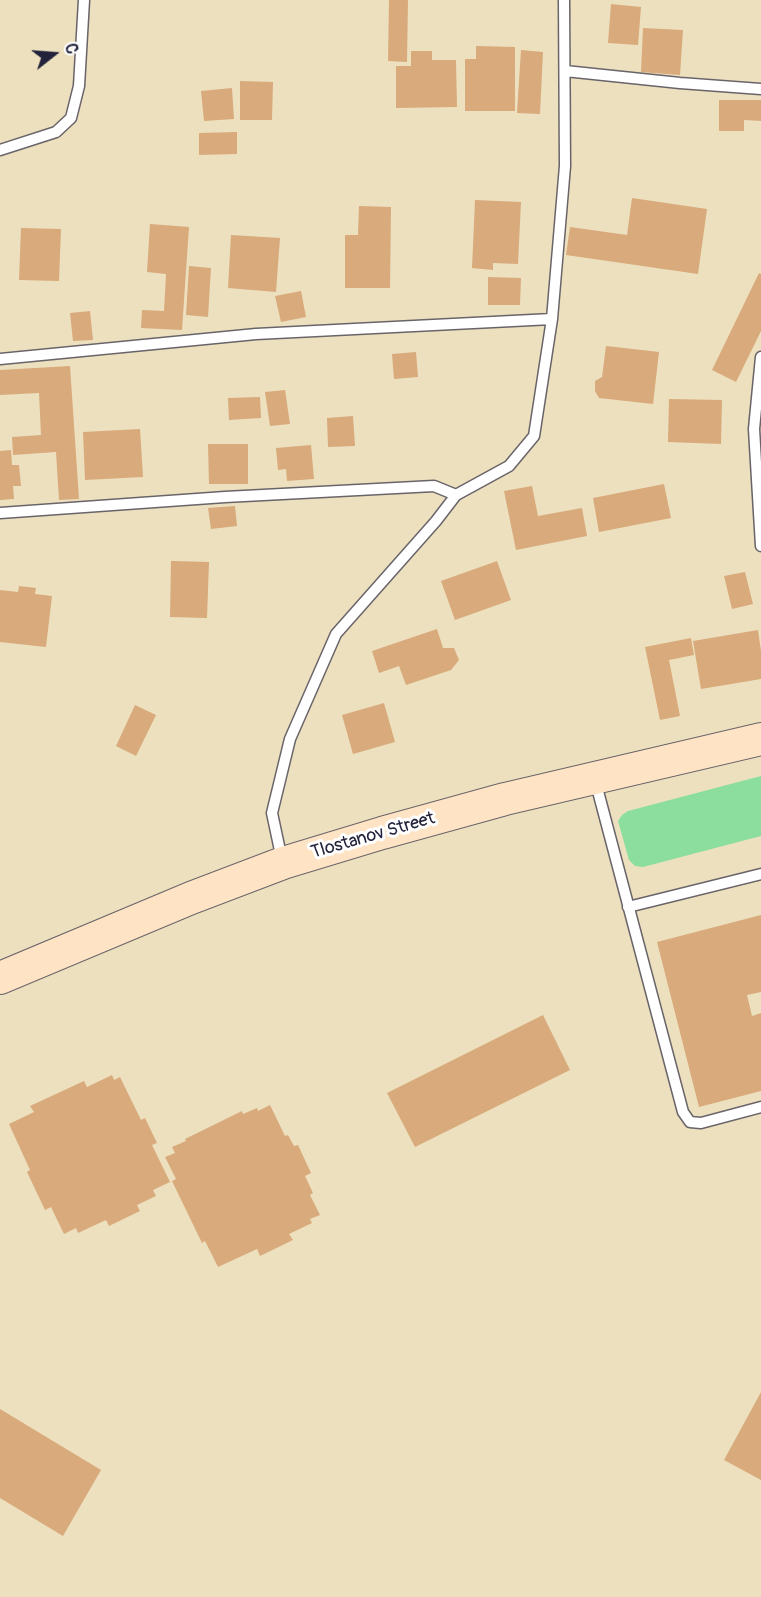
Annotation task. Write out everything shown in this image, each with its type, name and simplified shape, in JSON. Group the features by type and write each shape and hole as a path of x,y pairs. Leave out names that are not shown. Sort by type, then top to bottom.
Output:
{"main road":[{"name":"Tlostanov Street","path":"0,978 283,862 505,799 761,739"}],"lane":[{"path":"0,150 56,132 72,118 79,86 84,0"},
{"path":"283,862 272,813 290,739 336,634 436,521 456,495 509,466 534,435 552,319 565,166 564,0"},
{"path":"565,71 761,89"},
{"path":"0,359 256,334 552,319"},
{"path":"761,357 754,429 761,546"},
{"path":"0,513 225,497 434,486 456,495"},
{"path":"594,778 683,1112 690,1122 701,1123 761,1107"},
{"path":"628,907 761,874"}],"green space":[{"path":"761,776 761,836 643,867 635,866 629,860 618,821 628,811"}],"building":[{"path":"389,0 408,0 407,62 388,61"},
{"path":"611,4 641,7 638,45 608,43"},
{"path":"643,28 683,30 680,75 641,72"},
{"path":"476,46 515,47 515,111 465,111 465,59 476,59"},
{"path":"521,50 543,52 540,114 517,113"},
{"path":"411,51 432,51 432,60 456,60 457,107 396,108 396,66 411,66"},
{"path":"240,81 273,82 272,120 240,120"},
{"path":"232,88 234,119 204,121 201,91"},
{"path":"719,100 761,100 761,121 744,120 744,131 719,131"},
{"path":"237,132 237,154 199,155 199,133"},
{"path":"632,198 707,209 698,274 566,255 570,227 627,235"},
{"path":"475,200 521,202 518,264 493,263 493,270 472,268"},
{"path":"359,206 391,207 390,288 345,288 345,235 358,235"},
{"path":"150,224 189,227 182,330 141,328 142,310 164,311 166,274 147,272"},
{"path":"21,228 61,229 59,281 19,280"},
{"path":"231,235 280,238 276,292 228,288"},
{"path":"189,266 211,268 208,317 186,315"},
{"path":"759,273 761,274 761,331 736,382 712,370"},
{"path":"488,277 521,278 520,305 488,305"},
{"path":"301,291 306,317 281,322 275,296"},
{"path":"90,311 93,340 73,341 70,313"},
{"path":"606,346 659,352 653,404 599,398 595,391 595,381 602,377"},
{"path":"416,352 418,377 394,379 392,354"},
{"path":"70,366 79,499 59,500 56,452 13,455 12,437 41,435 39,393 0,395 0,370"},
{"path":"285,390 290,424 270,426 265,392"},
{"path":"260,397 261,418 229,420 228,398"},
{"path":"669,399 722,400 721,444 668,442"},
{"path":"353,416 355,446 328,447 327,418"},
{"path":"140,429 143,477 85,480 83,432"},
{"path":"208,444 248,444 248,484 209,484"},
{"path":"311,445 314,479 287,481 286,469 278,470 276,448"},
{"path":"11,450 12,465 19,465 21,486 13,486 14,499 0,500 0,451"},
{"path":"664,484 671,518 599,532 593,498"},
{"path":"532,486 538,516 582,508 587,536 516,550 504,491"},
{"path":"235,506 237,526 211,529 208,508"},
{"path":"171,561 209,562 207,618 170,617"},
{"path":"497,561 511,600 455,620 441,581"},
{"path":"745,572 753,604 732,609 724,576"},
{"path":"19,586 36,588 35,594 52,596 46,647 0,642 0,590 18,592"},
{"path":"437,629 443,648 454,648 459,660 451,670 406,685 399,666 379,673 372,651"},
{"path":"758,630 761,679 701,689 693,641"},
{"path":"691,638 694,655 669,660 680,716 660,720 645,647"},
{"path":"384,703 395,742 353,754 342,715"},
{"path":"135,705 156,715 136,756 116,746"},
{"path":"761,915 761,992 747,995 752,1016 761,1013 761,1091 699,1107 657,942"},
{"path":"543,1015 570,1070 415,1147 387,1093"},
{"path":"112,1075 114,1080 120,1077 141,1120 145,1118 157,1143 152,1145 170,1182 153,1190 156,1196 137,1205 140,1211 109,1226 106,1220 78,1233 76,1228 64,1234 51,1207 45,1210 27,1172 30,1170 9,1124 34,1112 30,1106 84,1081 87,1087"},
{"path":"270,1105 285,1136 288,1135 294,1146 298,1145 311,1173 305,1176 313,1193 310,1195 320,1215 310,1219 312,1223 289,1234 293,1240 260,1256 257,1249 218,1267 205,1241 202,1243 172,1181 176,1179 165,1157 175,1153 172,1147 186,1141 185,1139 242,1111 243,1114 257,1108 258,1111"},
{"path":"761,1392 761,1480 724,1460"},
{"path":"0,1409 101,1470 63,1536 0,1498"}]}
